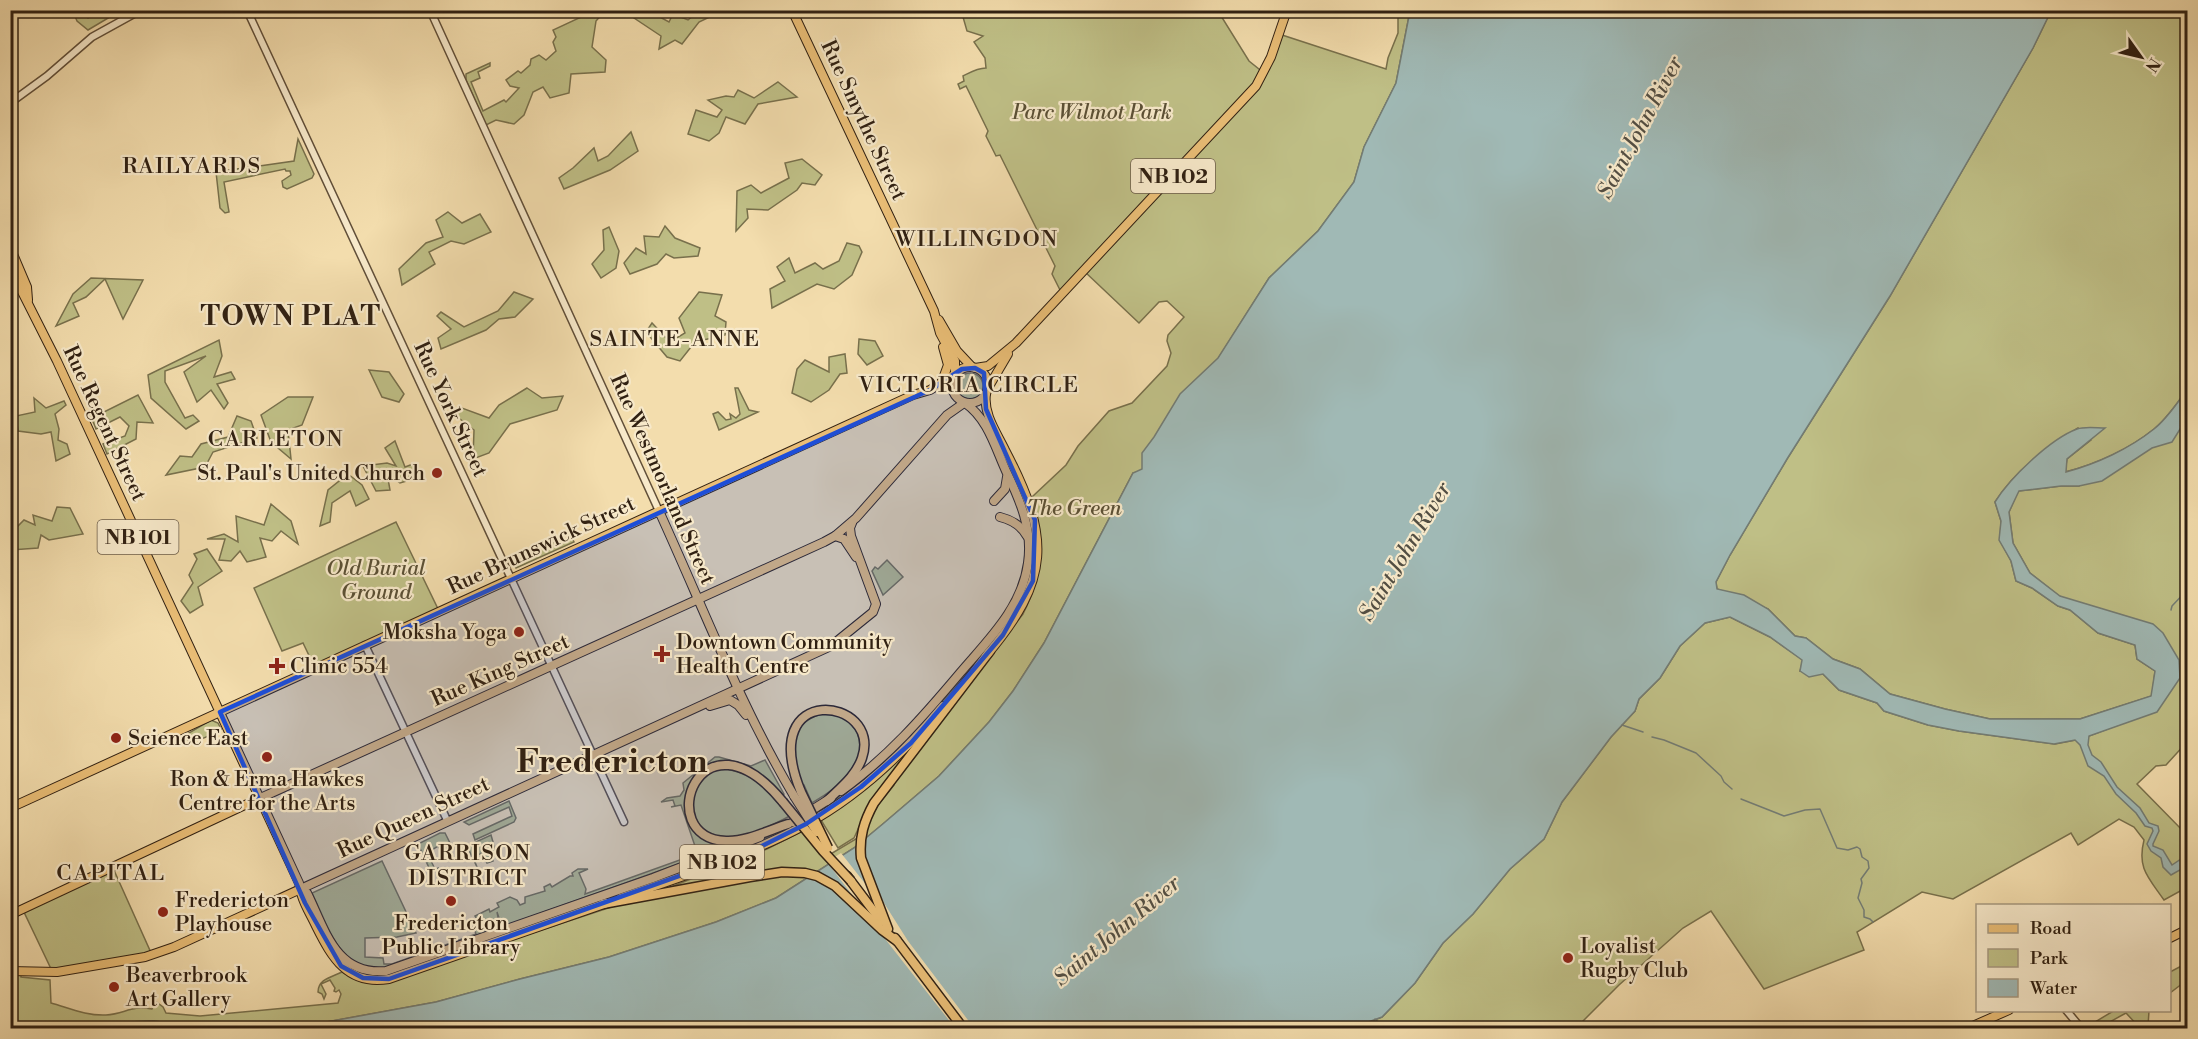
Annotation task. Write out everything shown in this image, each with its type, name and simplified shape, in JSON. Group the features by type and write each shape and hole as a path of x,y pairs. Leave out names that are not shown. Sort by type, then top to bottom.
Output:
{"highway":[{"path":"888,929 864,870 860,846 861,834 868,813 990,651"},
{"path":"827,801 857,769 864,746 855,722 842,713 833,710 819,710 807,716 795,729 790,744 797,794 828,848 851,881 963,1029"},
{"path":"788,824 746,838 719,840 698,828 690,815 688,799 693,785 702,773 718,766 728,765 752,772 783,802 851,881"},
{"path":"603,904 750,877 794,872 817,876 835,886 897,941"}],"main road":[{"name":"Rue Smythe Street","path":"792,10 934,311 960,355 973,367"},
{"name":"NB 102","path":"973,367 988,366 1016,343 1256,86 1271,57 1287,10"},
{"name":"Rue Regent Street","path":"10,247 27,287 27,300"},
{"name":"Rue Regent Street","path":"10,268 27,300 301,889"},
{"name":"Rue Smythe Street","path":"934,311 940,333 955,362 955,375"},
{"path":"934,311 935,328 948,363 941,384"},
{"name":"NB 102","path":"301,889 307,893 334,948 343,959 356,968 366,971 386,971 725,852 788,824 827,801 868,771 908,734 1003,622 1022,590 1028,562 1029,539 1020,503 991,429 986,409 987,391 1016,343"},
{"path":"973,367 984,374 987,391 977,402 965,403 956,397 952,385 955,375 962,369 973,367"},
{"name":"Rue Brunswick Street","path":"10,808 913,395 930,390 955,375"},
{"name":"NB 102","path":"301,889 301,895 325,947 336,962 351,973 363,978 377,980 401,976 758,848 806,824 861,787 899,754 929,723 990,651 1015,619 1026,601 1033,581 1038,552 1035,520 1030,505 1016,471 991,429 979,413 965,403"},
{"name":"Rue King Street","path":"10,915 835,536 857,517 947,415 965,403"},
{"path":"994,501 1008,484 1007,472"},
{"name":"Rue Westmorland Street","path":"659,511 754,725 797,794"},
{"path":"850,536 850,526 857,517"},
{"path":"1000,518 1011,520 1019,525 1029,539"},
{"path":"844,529 850,536 863,568"},
{"path":"835,536 844,539 863,568"},
{"name":"Rue Queen Street","path":"10,971 57,972 152,955 280,899 447,820 831,646 875,608 876,600 863,568"},
{"path":"697,706 730,700 738,705 754,725"},
{"path":"280,899 296,899 305,903"},
{"path":"2171,937 2187,929"},
{"path":"1968,1029 2007,1012"}],"street":[{"path":"10,103 92,37 141,10"},
{"name":"Rue York Street","path":"247,10 624,822"},
{"name":"Rue Westmorland Street","path":"430,10 659,511"},
{"path":"365,645 447,820"},
{"path":"2067,1012 2081,1028"}],"highlighted area":[{"path":"975,368 984,373 986,409 1035,520 1033,581 1003,635 911,743 861,787 806,824 758,848 389,979 363,978 341,966 305,903 220,712 930,390 962,369"}],"green space":[{"path":"596,10 604,12 596,21 592,47 606,60 605,72 571,74 569,93 550,98 543,87 533,92 524,115 514,124 496,120 486,125 466,80 466,74 490,63 490,66 478,72 480,78 471,82 483,111 504,100 506,102 519,88 510,86 506,80 518,71 521,73 530,65 531,59 539,55 546,60 556,51 553,42 556,37 553,30"},
{"path":"73,11 88,11 85,12 88,18 102,11 120,11 88,30 77,21"},
{"path":"633,11 643,11 647,17 658,16 669,22 673,14 688,20 699,11 722,11 699,22 682,44 675,40 659,49 661,36 631,16"},
{"path":"949,11 1218,11 1249,61 1264,73 1279,34 1386,69 1398,33 1398,11 1410,11 1396,83 1364,147 1354,182 1318,231 1269,278 1148,470 1133,473 1044,643 1013,691 989,722 939,776 854,848 776,898 716,922 609,957 436,1002 310,1025 220,1028 153,1021 52,1025 11,1022 10,971 21,972 21,977 50,980 51,1003 99,1015 139,1008 152,1009 155,1001 163,1007 166,1013 200,1016 338,1003 341,994 339,990 334,991 335,988 330,980 321,984 326,994 324,999 318,992 320,984 323,981 342,972 362,982 377,984 663,890 767,849 802,831 824,858 861,836 875,809 894,785 892,784 1023,614 1035,584 1040,557 1039,528 1032,497 1066,465 1078,446 1109,411 1132,403 1167,366 1171,353 1167,341 1168,335 1184,317 1167,301 1159,302 1139,323 1084,271 1062,294 1052,274 1055,266 1000,155 996,156 986,136 988,131 966,86 960,89 958,84 964,81 963,76 977,69 986,68 985,58 974,42 983,36 967,31 963,17 959,14 953,17"},
{"path":"2051,11 2187,11 2187,390 2163,421 2134,443 2112,455 2065,472 2067,459 2091,440 2078,428 2032,460 2003,490 1995,502 2001,521 2000,540 2011,561 2016,581 2032,588 2058,606 2070,610 2098,633 2135,645 2137,659 2155,671 2152,696 2080,719 1990,719 1890,694 1860,669 1833,659 1806,638 1795,636 1768,609 1717,589 1716,582 1787,459 1890,296 2033,48"},
{"path":"778,82 797,97 758,104 745,124 726,117 719,133 709,141 688,134 696,110 717,117 722,110 708,100 726,96 734,97 738,90 754,98"},
{"path":"631,132 638,151 610,170 564,189 559,178 594,148 598,161 608,156"},
{"path":"298,139 314,174 312,178 287,189 283,187 282,181 291,175 290,171 285,169 224,182 229,212 225,213 220,208 216,172 294,161"},
{"path":"802,159 822,175 815,185 802,183 797,190 768,210 747,209 748,218 736,231 737,191 751,185 761,193 789,178 785,163"},
{"path":"448,212 462,223 480,214 491,232 464,244 451,241 429,252 435,264 402,285 399,269 426,243 443,237 436,220"},
{"path":"665,226 675,238 700,248 698,256 674,258 666,254 657,264 630,274 624,263 636,248 646,254 644,236 659,237"},
{"path":"609,227 619,251 616,268 601,278 592,264 604,250 603,230"},
{"path":"847,243 859,246 862,252 852,275 834,289 817,284 772,308 770,289 785,281 777,267 789,258 795,273 815,263 823,269 839,261"},
{"path":"91,278 143,280 123,319 105,279 86,297 73,303 79,316 56,326 73,294"},
{"path":"514,292 533,299 515,317 499,319 486,330 441,349 438,338 451,329 437,316 441,312 464,327 498,311"},
{"path":"699,292 722,295 715,316 726,322 725,335 695,342 680,361 667,357 646,332 652,323 670,342 685,333 679,318"},
{"path":"859,339 875,341 883,356 867,365 858,354"},
{"path":"219,340 222,356 214,377 231,372 235,379 217,384 228,403 224,409 211,390 197,402 184,372 206,356 165,371 165,382 185,418 193,415 199,421 186,429 151,398 148,375"},
{"path":"845,354 847,373 840,374 829,390 811,402 792,393 797,369 805,360 829,372 829,357"},
{"path":"369,370 389,372 404,394 399,402 382,397"},
{"path":"970,373 980,376 983,386 980,396 970,399 960,396 957,386 960,376"},
{"path":"527,388 542,398 563,396 557,410 510,424 489,453 473,459 474,430 455,415 462,408 489,418 499,405"},
{"path":"735,388 738,388 749,410 758,412 719,430 713,414 718,412 726,420 731,419 730,414 736,418 740,414"},
{"path":"138,395 153,423 137,422 136,439 107,454 103,444 125,436 129,426 120,417 96,429 90,414 104,412"},
{"path":"288,397 313,397 302,425 288,430 291,459 271,442 261,415"},
{"path":"34,398 46,408 64,401 66,405 55,414 59,429 58,440 67,444 70,454 56,461 51,432 41,434 18,431 16,416 35,412"},
{"path":"2187,409 2187,742 2166,765 2156,766 2137,784 2187,835 2187,890 2182,890 2164,900 2145,872 2142,858 2144,840 2134,827 2119,819 2078,845 2071,833 1953,899 1922,892 1857,932 1864,950 1764,989 1711,911 1683,928 1619,985 1576,1028 1360,1028 1363,1024 1382,1017 1415,983 1443,943 1473,914 1510,869 1544,839 1562,802 1611,737 1635,711 1639,699 1660,678 1680,646 1705,623 1730,617 1770,637 1803,660 1800,671 1823,674 1839,690 1877,703 1884,711 1928,725 1959,731 2055,744 2081,739 2158,710 2169,653 2059,596 2030,573 2013,543 2009,512 2018,491 2079,486"},
{"path":"237,416 251,421 257,438 213,452 205,467 166,475 180,456 192,457 201,444 228,437"},
{"path":"395,441 405,467 413,464 417,478 400,483 387,473 390,490 376,491 363,466 387,463 396,466 385,448"},
{"path":"1012,472 1025,501 1033,533 1034,550 1033,566 1024,597 1002,632 960,682 910,738 874,772 811,817 763,842 401,972 750,846 816,812 874,771 923,723 1008,622 1022,599 1032,567 1033,540 1027,512"},
{"path":"348,474 362,485 369,499 356,506 350,491 332,503 330,522 320,526 328,490"},
{"path":"271,504 291,521 298,544 281,531 272,541 260,538 266,557 247,562 240,551 231,561 219,560 225,539 207,539 224,534 238,542 236,516 264,525"},
{"path":"57,507 70,508 83,534 49,540 41,535 38,548 11,550 11,530 13,531 24,520 35,525 33,515 52,521"},
{"name":"Old Burial Ground","path":"396,522 439,611 315,668 303,643 282,651 254,588"},
{"path":"572,538 574,542 516,568 510,557 513,555 518,560 543,547 541,543 545,541 547,545 558,540 560,544"},
{"path":"207,549 222,571 198,587 203,605 190,613 181,601 193,583 189,575 197,559 194,554"},
{"path":"887,560 903,577 883,595 872,571 875,567 878,569"},
{"path":"829,712 851,722 855,728 860,741 859,758 844,781 812,803 804,785 802,786 798,773 794,739 805,722"},
{"path":"211,720 218,723 221,729 196,740 191,741 182,737"},
{"path":"915,744 871,801 854,838 838,848 821,820 871,784"},
{"path":"715,757 751,766 765,760 784,794 782,796 759,774 742,765 720,763 700,773 688,790 686,801 689,819 695,828 725,843 726,847 390,967 373,968 360,965 348,957 331,934 312,893 382,861 416,933 397,937 365,938 365,957 383,958 384,964 392,964 476,934 474,928 476,924 479,927 497,921 499,918 497,912 496,920 481,925 475,916 489,909 490,912 499,907 497,903 510,897 517,900 520,905 525,903 525,897 545,891 544,887 550,884 552,887 573,876 572,873 578,869 588,869 579,873 586,889 585,894 691,856 691,851 696,849 681,805 671,807 675,806 673,800 661,802 667,798 680,796 684,790 683,783"},
{"path":"723,768 753,776 790,816 760,830 737,837 716,836 706,831 694,815 694,795 698,784 706,775"},
{"path":"509,801 516,818 514,822 475,840 473,834 512,816 509,807 469,825 464,822"},
{"path":"440,833 445,833 453,849 446,853 438,846 427,853 435,869 439,868 431,872 418,844"},
{"path":"491,835 495,849 499,853 492,857 493,861 487,863 482,853 473,857 477,867 467,846"},
{"path":"113,868 152,955 53,973 23,910"},
{"path":"2187,965 2187,980 2171,992 2171,971"},
{"path":"2112,1012 2149,1012 2148,1026 2151,1028 2140,1028 2126,1013 2102,1028 2091,1028 2090,1025"}],"water":[{"name":"Saint John River","path":"1410,11 2051,11 2033,48 1890,296 1787,459 1716,582 1717,589 1744,595 1768,609 1795,636 1806,638 1833,659 1860,669 1890,694 1945,709 1990,719 2080,719 2151,696 2155,671 2137,659 2135,645 2098,633 2070,610 2058,606 2032,588 2016,581 2011,561 1999,540 2001,521 1995,502 2010,482 2032,460 2066,434 2080,428 2105,428 2067,459 2066,472 2089,465 2134,443 2163,421 2187,390 2187,418 2172,442 2152,448 2102,481 2079,486 2019,491 2009,512 2013,543 2030,573 2060,596 2153,624 2163,633 2179,660 2180,678 2157,712 2089,736 2088,745 2092,755 2101,762 2117,787 2140,808 2149,823 2158,826 2159,831 2153,846 2163,850 2172,865 2187,855 2187,863 2171,875 2163,867 2161,858 2151,851 2147,844 2153,831 2152,828 2145,826 2136,813 2116,794 2104,776 2088,766 2080,745 2075,740 2054,744 1959,731 1928,725 1884,711 1877,703 1839,690 1823,674 1809,677 1800,671 1802,660 1770,637 1730,617 1705,623 1680,646 1660,678 1639,699 1635,711 1611,737 1562,802 1544,839 1510,869 1473,914 1443,943 1415,983 1382,1017 1363,1024 1360,1028 548,1028 554,1025 553,1023 542,1028 220,1028 310,1025 436,1002 609,957 716,922 776,898 854,848 939,776 989,722 1013,691 1044,643 1133,473 1142,469 1142,453 1180,394 1218,358 1269,278 1318,231 1354,182 1364,147 1396,83"},
{"path":"153,1021 220,1028 11,1028 10,1022 52,1025"}],"pier":[{"path":"865,835 865,858 884,903 908,941 974,1028 955,1028 882,935 853,905 823,881 837,883 853,896 827,862 841,853 867,886 856,849 857,842"}],"waterway":[{"path":"2171,610 2188,589"},
{"path":"1622,725 1643,732"},
{"path":"1652,737 1696,753 1732,789"},
{"path":"1741,799 1784,816 1805,810 1820,809 1837,848 1848,850 1857,847 1862,857 1868,861 1869,868 1861,879 1858,898 1864,910 1864,917 1873,922"},
{"path":"1375,1019 1385,1028"}],"place":[{"name":"St. Paul's United Church","path":"437,473"},
{"name":"Moksha Yoga","path":"519,632"},
{"name":"Downtown Community Health Centre","path":"662,654"},
{"name":"Clinic 554","path":"277,666"},
{"name":"Science East","path":"116,738"},
{"name":"Ron & Erma Hawkes Centre for the Arts","path":"267,757"},
{"name":"Fredericton Public Library","path":"451,901"},
{"name":"Fredericton Playhouse","path":"163,912"},
{"name":"Loyalist Rugby Club","path":"1568,958"},
{"name":"Beaverbrook Art Gallery","path":"114,987"}],"district":[{"name":"RAILYARDS","path":"192,165"},
{"name":"WILLINGDON","path":"977,238"},
{"name":"TOWN PLAT","path":"291,316"},
{"name":"SAINTE-ANNE","path":"675,338"},
{"name":"VICTORIA CIRCLE","path":"969,384"},
{"name":"CARLETON","path":"276,438"},
{"name":"Fredericton","path":"612,760"},
{"name":"GARRISON DISTRICT","path":"468,864"},
{"name":"CAPITAL","path":"111,872"}],"park label":[{"name":"Parc Wilmot Park","path":"1092,112"},
{"name":"The Green","path":"1074,508"}]}
